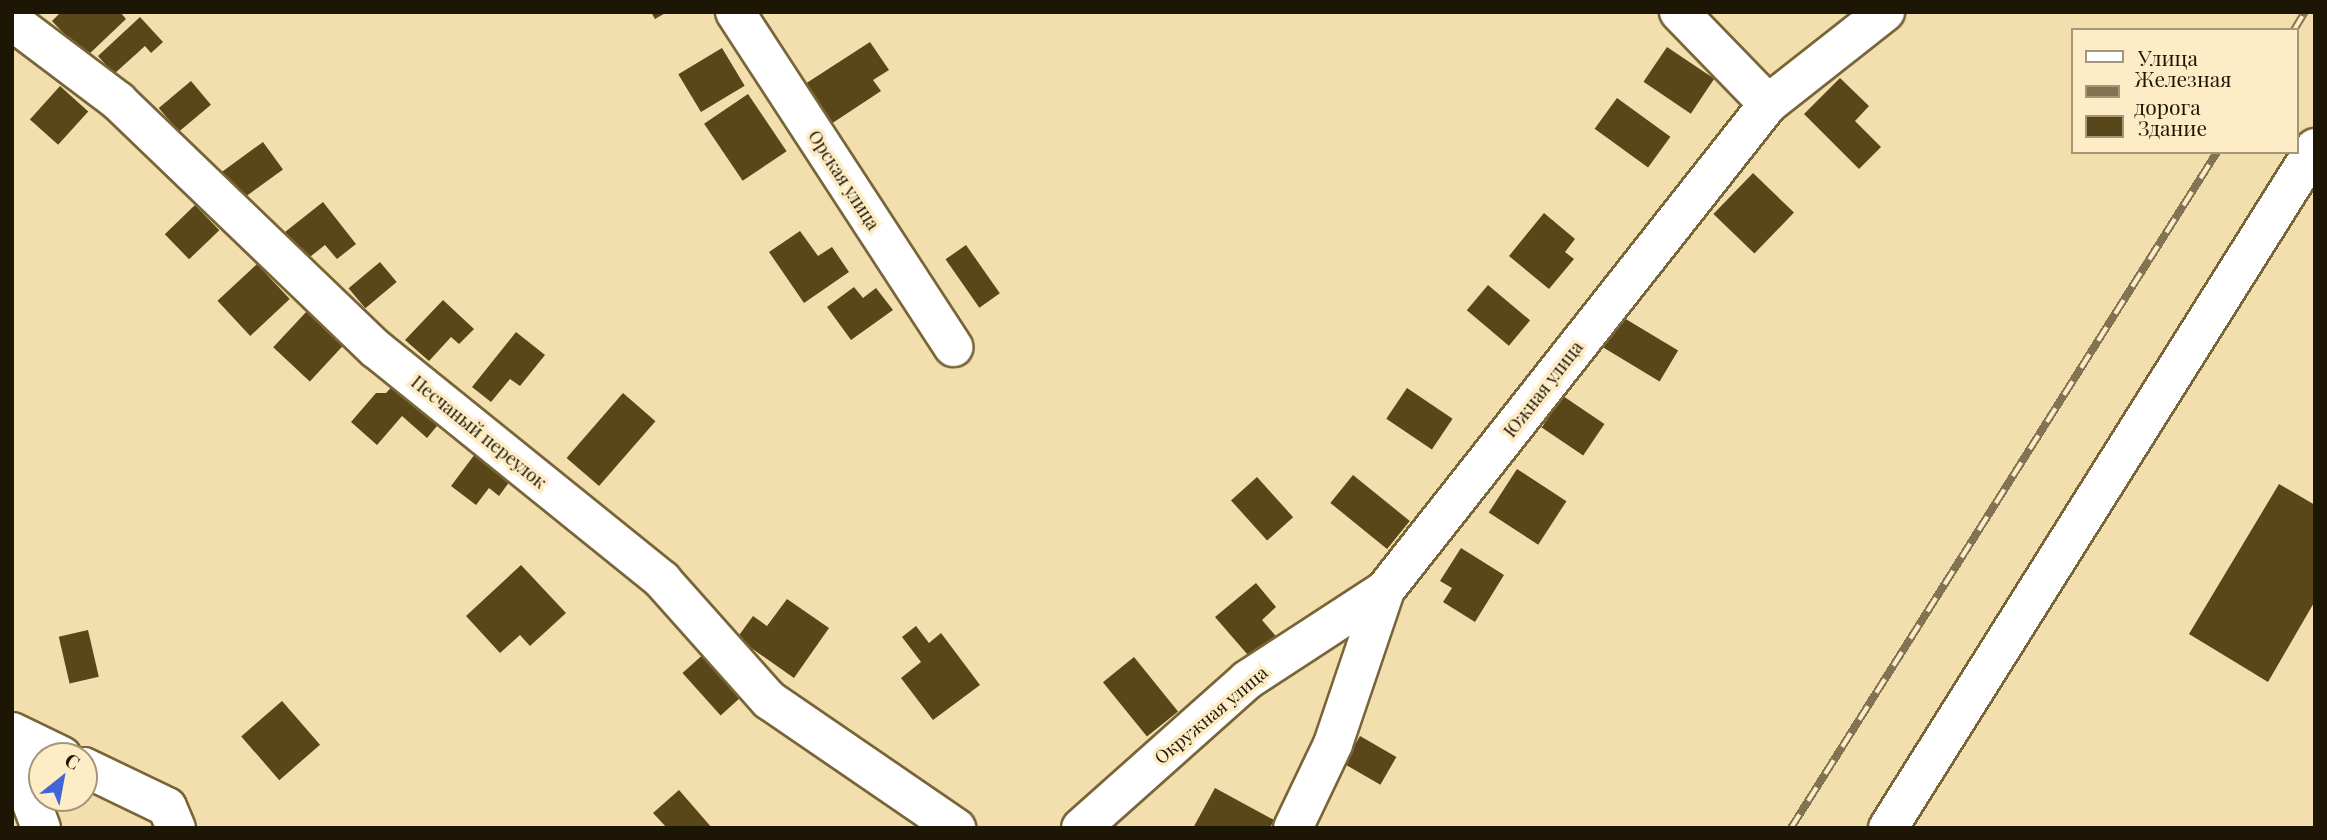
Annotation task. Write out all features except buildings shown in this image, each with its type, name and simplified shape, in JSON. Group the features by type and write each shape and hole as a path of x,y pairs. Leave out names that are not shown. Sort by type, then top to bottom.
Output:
{"street":[{"name":"Орская улица","path":"735,12 953,347"},
{"path":"1679,12 1768,104"},
{"name":"Южная улица","path":"1293,828 1334,744 1385,590 1768,104 1885,12"},
{"name":"Песчаный переулок","path":"12,21 118,100 376,349 662,580 769,700 956,828"},
{"path":"1888,828 2315,148"},
{"name":"Окружная улица","path":"1081,828 1247,680 1385,590"},
{"path":"12,732 33,742"},
{"path":"12,750 41,828"},
{"path":"98,774 167,807 176,828"}],"railway":[{"path":"2295,28 2305,12"},
{"path":"1791,828 2216,154"}]}
